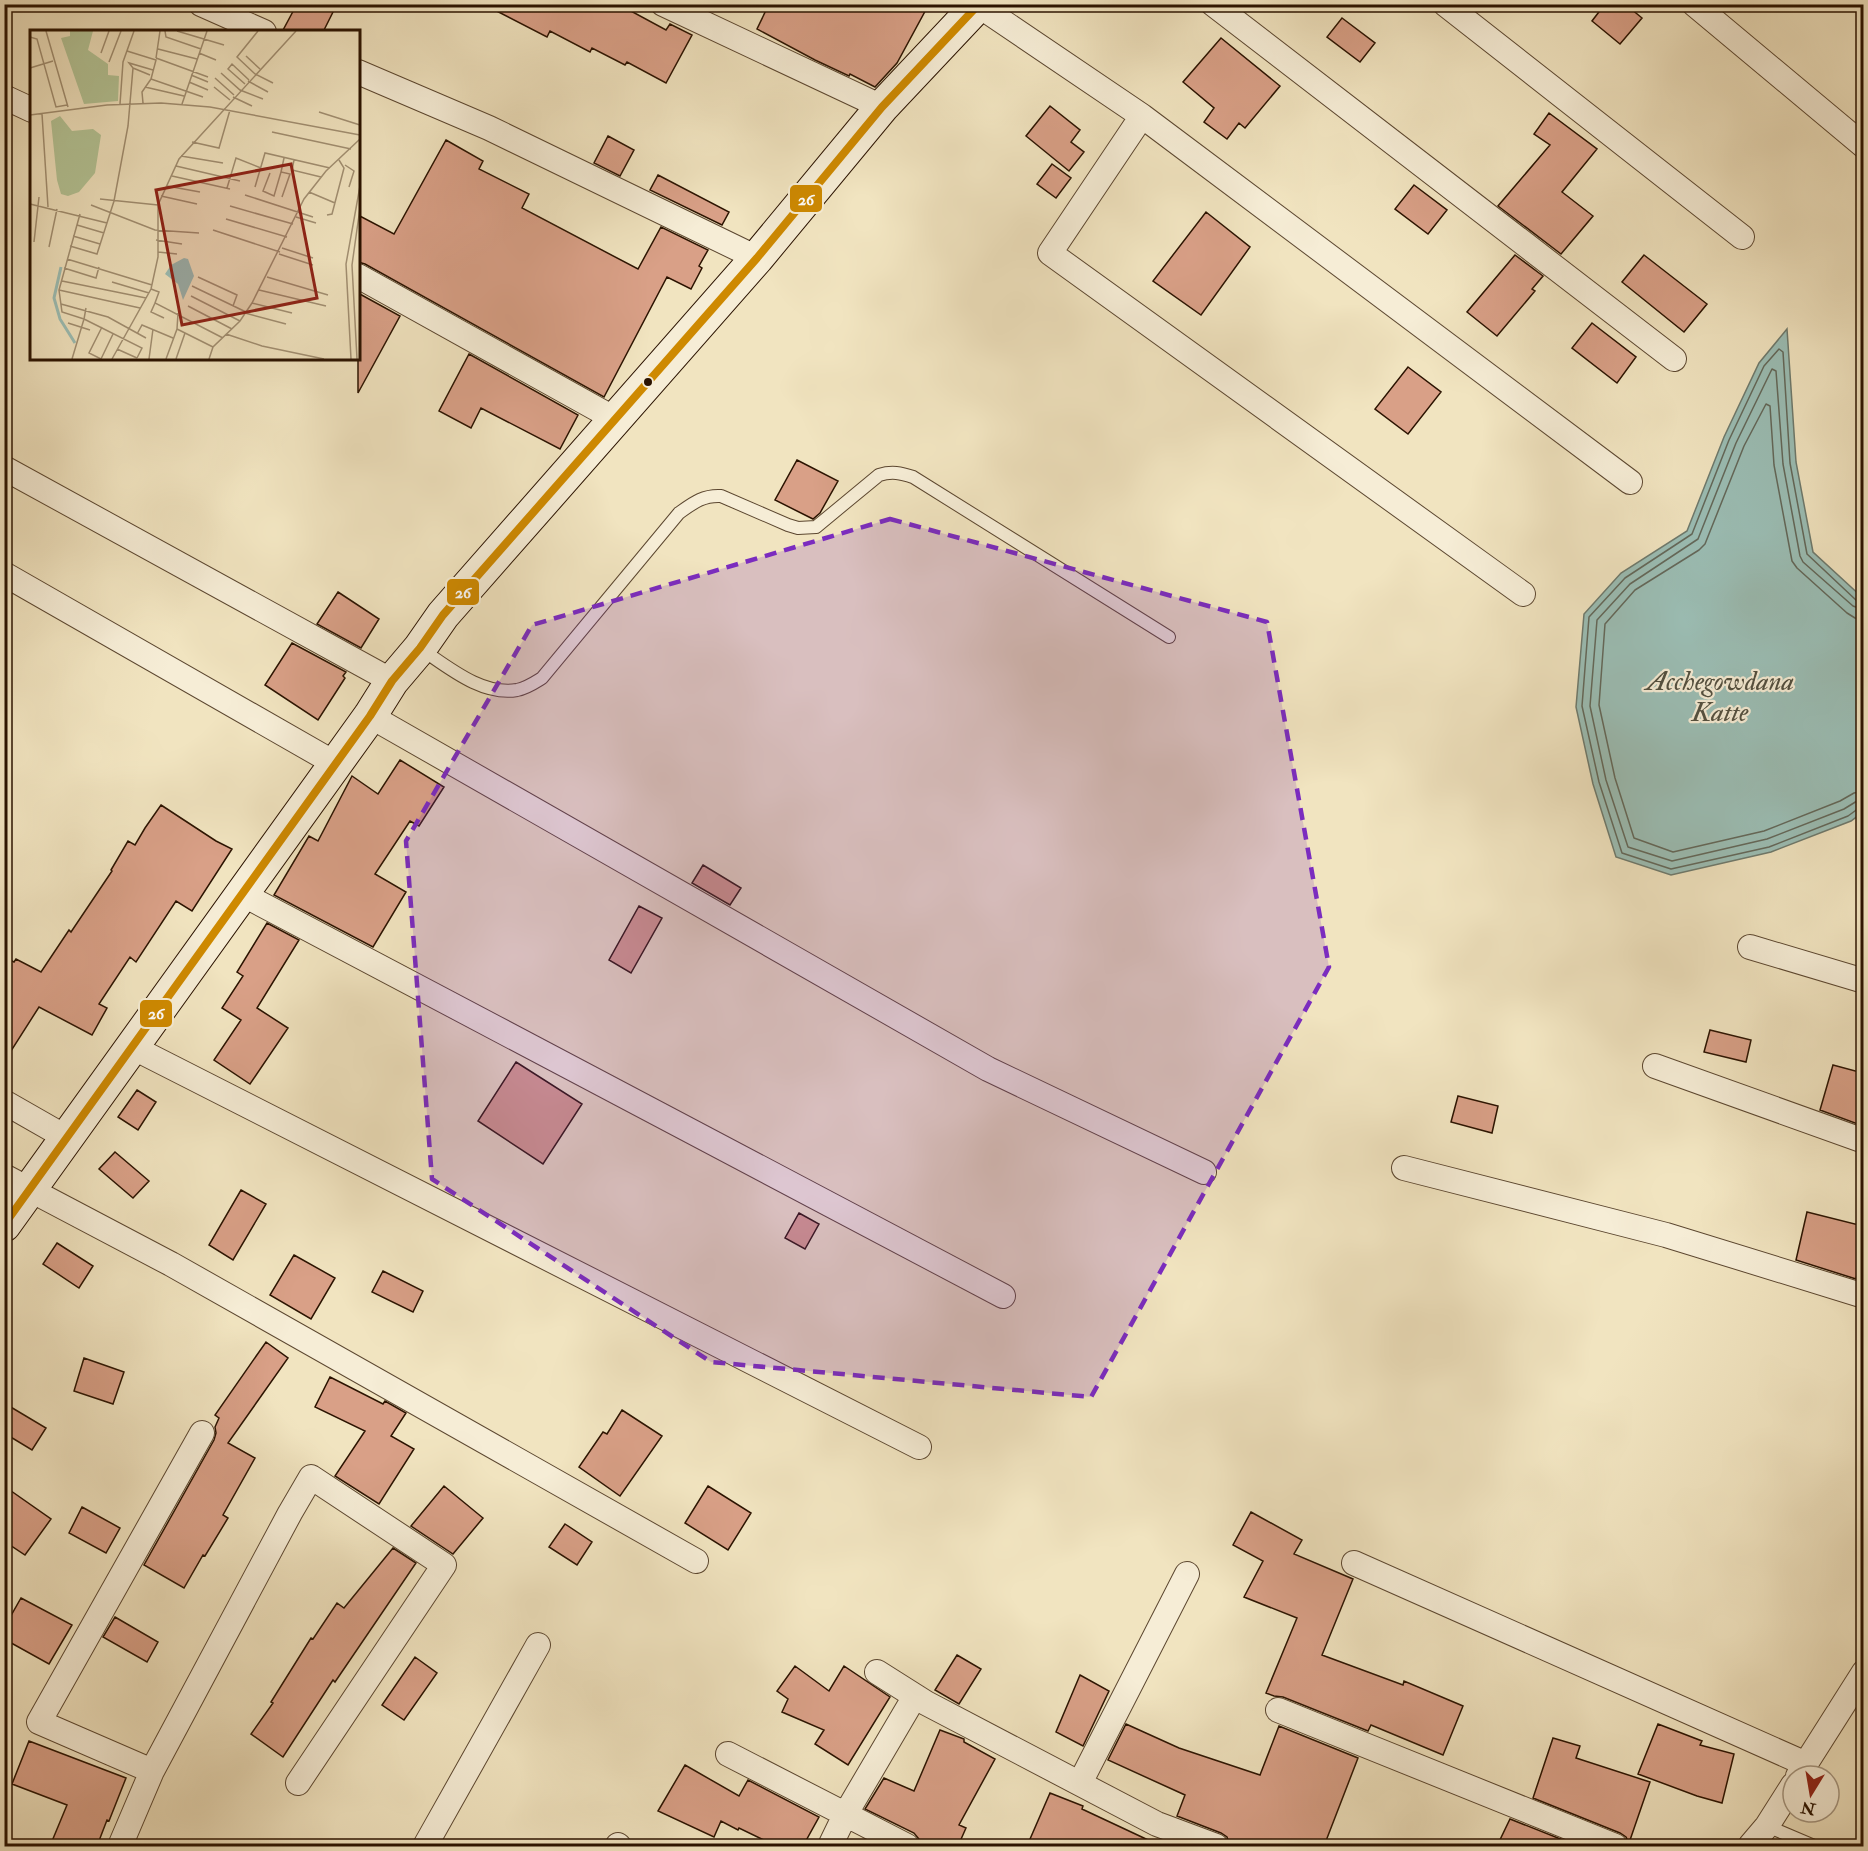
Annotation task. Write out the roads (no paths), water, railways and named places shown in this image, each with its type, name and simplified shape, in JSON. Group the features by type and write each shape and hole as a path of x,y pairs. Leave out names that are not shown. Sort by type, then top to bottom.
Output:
{"street":[{"path":"201,4 260,30"},
{"path":"663,4 882,107"},
{"path":"1213,4 1674,359"},
{"path":"1445,4 1742,237"},
{"path":"1694,4 1863,146"},
{"path":"4,1225 17,1183 67,1138 336,764 392,681 420,648 443,615 757,258 882,107 978,5 1142,116 1629,482"},
{"path":"360,73 489,128 757,258"},
{"path":"4,97 30,109"},
{"path":"1142,116 1050,253 1523,594"},
{"path":"360,277 615,419"},
{"path":"4,468 392,681"},
{"path":"4,574 336,764"},
{"path":"370,716 988,1069 1204,1172"},
{"path":"242,894 1003,1296"},
{"path":"1750,947 1863,981"},
{"path":"132,1047 919,1447"},
{"path":"1655,1066 1863,1141"},
{"path":"4,1102 67,1138"},
{"path":"1404,1168 1666,1235 1863,1296"},
{"path":"17,1183 171,1264 696,1561"},
{"path":"152,1771 39,1722 202,1432"},
{"path":"120,1846 152,1771 311,1477 444,1565 298,1783"},
{"path":"1354,1563 1781,1766"},
{"path":"1080,1783 1187,1574"},
{"path":"425,1846 538,1645"},
{"path":"877,1672 915,1696 1157,1824 1216,1846"},
{"path":"1806,1764 1863,1672"},
{"path":"830,1846 845,1815 915,1696"},
{"path":"1278,1710 1615,1846"},
{"path":"728,1754 907,1846"},
{"path":"1750,1846 1767,1826 1781,1804"}],"lane":[{"path":"420,648 462,676 492,689 510,690 529,687 542,678 679,513 700,499 710,495 721,496 788,525 807,528 816,526 879,475 889,472 913,477 1169,637"},
{"path":"1767,1826 1814,1846"}],"water":[{"name":"Acchegowdana Katte","path":"1787,329 1796,462 1813,552 1863,598 1863,812 1851,821 1771,852 1671,875 1616,857 1593,784 1576,707 1584,614 1621,573 1687,531 1724,437 1759,363"}]}
